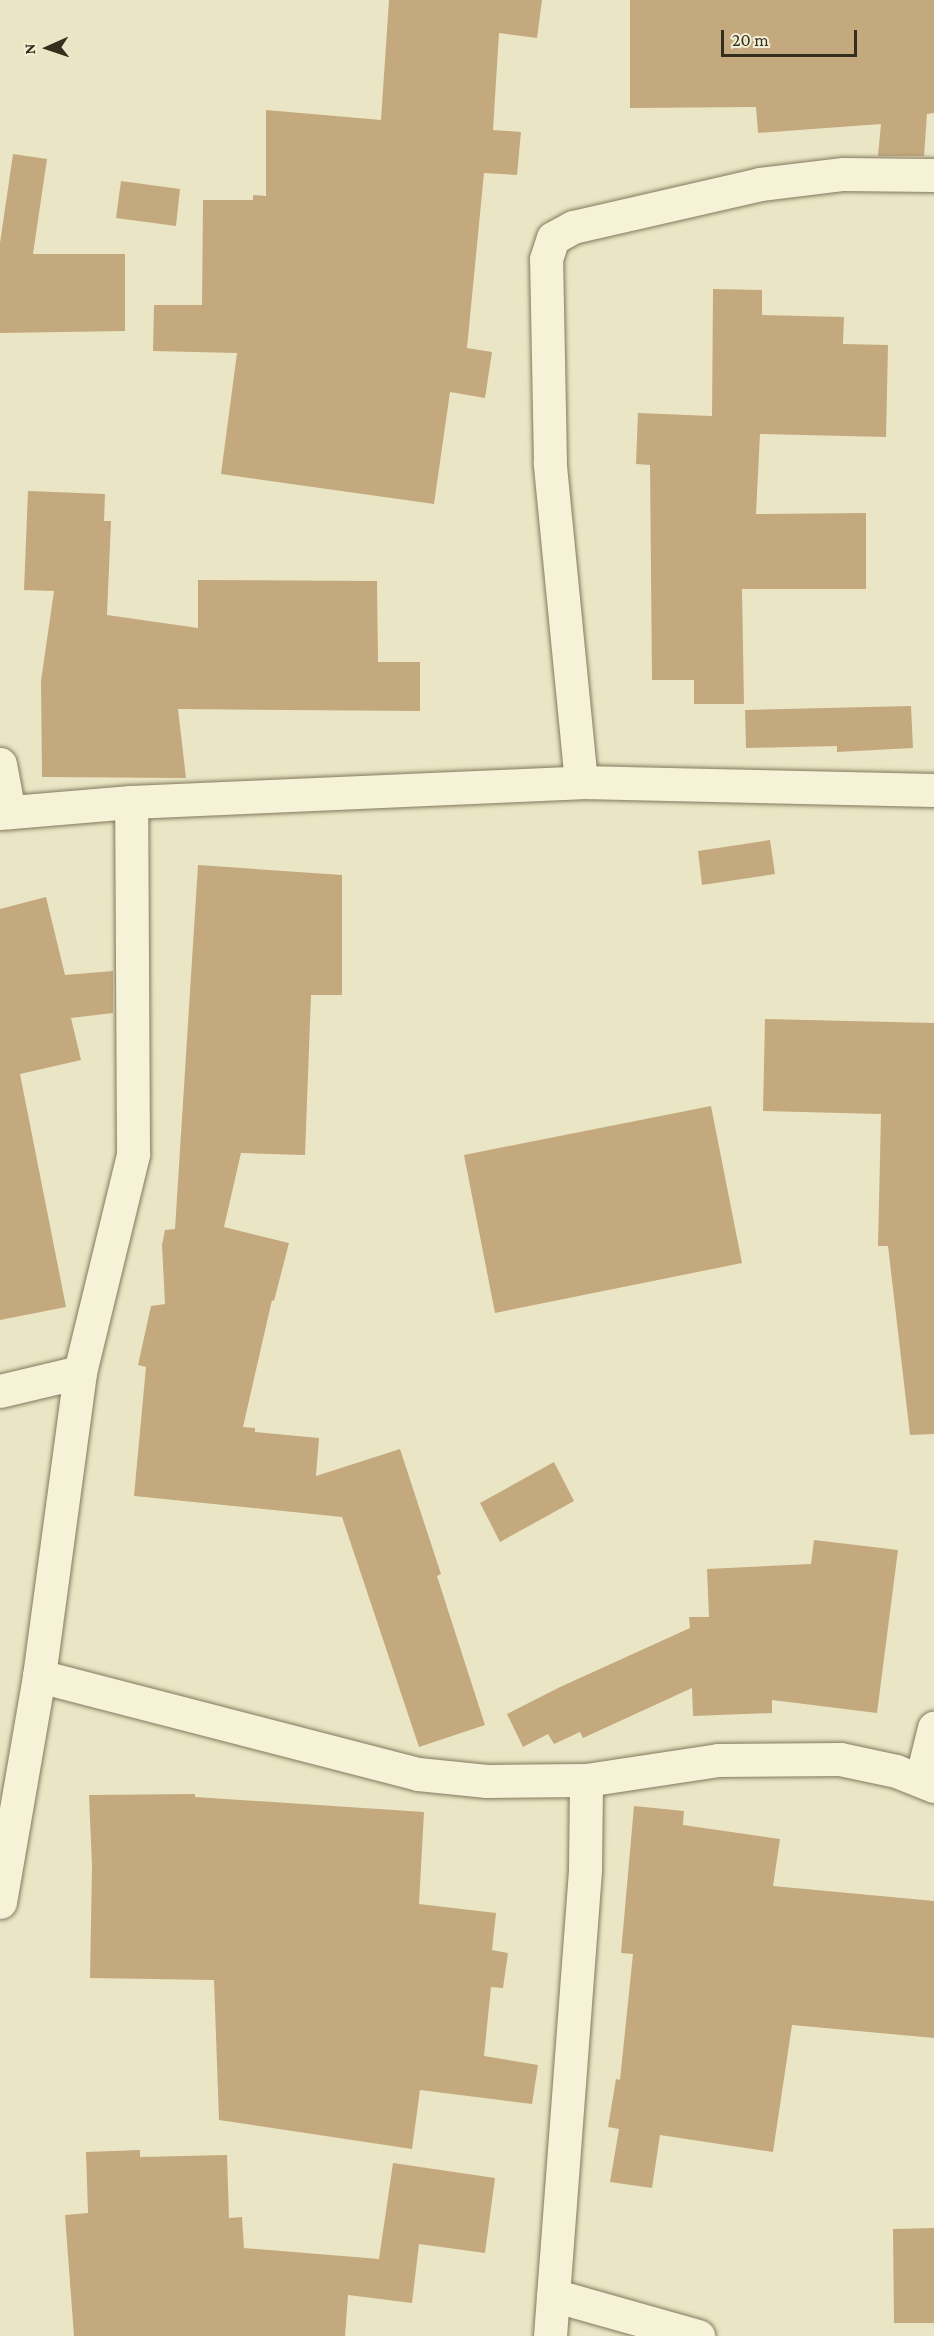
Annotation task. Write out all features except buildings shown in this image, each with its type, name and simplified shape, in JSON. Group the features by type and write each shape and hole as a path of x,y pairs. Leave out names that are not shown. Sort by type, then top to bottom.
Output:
{"street":[{"path":"581,783 550,463 546,260 553,238 573,227 760,184 843,174 934,175"},
{"path":"0,764 5,813 131,802 581,783 934,790"},
{"path":"0,1902 39,1676 80,1372 133,1154 131,802"},
{"path":"0,1390 80,1372"},
{"path":"39,1676 418,1773 487,1781 586,1780 718,1760 840,1759 896,1771 928,1783 934,1728"},
{"path":"550,2336 585,1868 586,1780"},
{"path":"553,2295 698,2336"}]}
